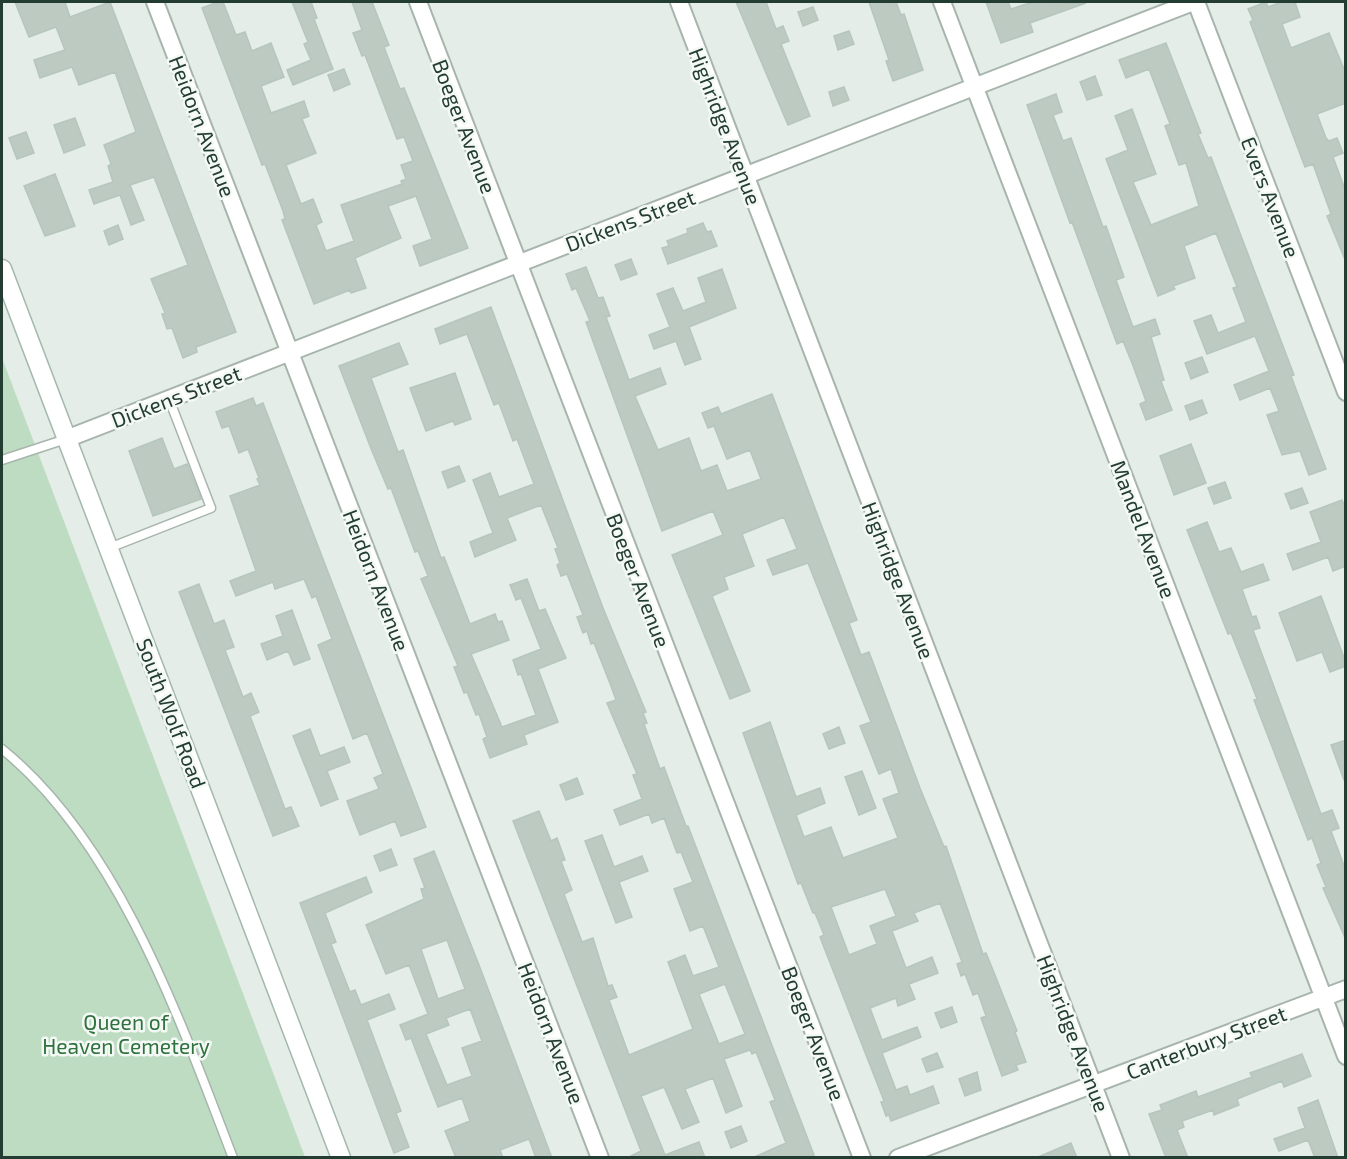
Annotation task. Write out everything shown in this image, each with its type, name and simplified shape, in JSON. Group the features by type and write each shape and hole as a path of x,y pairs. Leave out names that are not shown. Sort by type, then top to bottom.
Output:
{"main road":[{"name":"South Wolf Road","path":"2,269 341,1158"}],"street":[{"name":"Heidorn Avenue","path":"155,2 600,1158"},
{"name":"Boeger Avenue","path":"418,2 862,1158"},
{"name":"Highridge Avenue","path":"679,2 1121,1158"},
{"name":"Mandel Avenue","path":"942,2 1346,1056"},
{"name":"Dickens Street","path":"66,439 517,262 745,177 974,85 1194,2"},
{"name":"Evers Avenue","path":"1194,2 1346,392"},
{"name":"Canterbury Street","path":"898,1158 1346,989"}],"lane":[{"path":"109,548 211,508 169,399"},
{"path":"2,460 66,439"},
{"path":"2,749 39,783 57,805 124,906 183,1029 233,1158"}],"green space":[{"name":"Queen of Heaven Cemetery","path":"2,358 305,1157 2,1157"}],"building":[{"path":"15,2 65,2 70,17 110,2 236,332 196,347 197,352 183,358 172,328 167,329 162,314 165,313 151,279 188,265 154,177 130,185 144,220 131,225 120,195 94,204 89,190 113,182 108,166 111,164 104,145 136,132 115,72 79,85 72,67 40,78 34,60 65,50 56,27 29,37"},
{"path":"223,2 236,35 245,32 252,51 271,43 284,77 261,86 271,113 304,101 309,116 302,119 316,153 286,165 301,204 313,199 322,222 316,225 326,251 354,241 341,205 402,184 401,181 406,179 401,165 413,161 404,137 397,139 365,55 362,56 353,33 362,30 352,2 372,2 389,45 384,47 400,89 404,88 468,248 420,266 413,246 432,239 416,196 388,206 401,238 355,258 366,288 351,293 350,290 314,304 282,220 285,219 283,211 265,164 262,165 202,8"},
{"path":"292,2 311,2 317,18 314,19 333,69 293,85 287,70 311,60 304,44 308,42"},
{"path":"736,2 766,2 776,29 783,26 789,41 781,44 810,116 788,125"},
{"path":"869,2 896,2 901,15 904,14 923,70 893,81 886,61 889,60"},
{"path":"986,2 1008,2 1011,9 1033,2 1086,3 1030,23 1033,32 1001,43"},
{"path":"1266,2 1268,7 1281,2 1295,2 1300,17 1282,24 1291,48 1329,33 1346,74 1346,103 1317,114 1326,138 1329,141 1337,138 1343,153 1333,157 1346,192 1346,262 1327,216 1331,214 1313,164 1305,167 1250,22 1253,20 1248,9"},
{"path":"813,7 818,20 803,26 798,12"},
{"path":"849,31 854,44 838,50 834,36"},
{"path":"1166,43 1201,133 1198,134 1208,158 1211,157 1294,375 1291,376 1326,469 1309,475 1300,451 1282,455 1267,415 1279,411 1270,388 1240,400 1234,385 1269,371 1255,336 1207,354 1194,321 1211,315 1218,333 1246,322 1233,288 1237,287 1216,233 1184,246 1195,278 1173,286 1175,289 1158,296 1106,159 1128,150 1115,116 1132,109 1156,174 1133,182 1151,225 1199,206 1186,163 1179,165 1165,126 1170,124 1149,69 1126,78 1119,60"},
{"path":"344,69 350,84 334,91 328,75"},
{"path":"1095,76 1102,95 1087,100 1080,82"},
{"path":"844,87 849,100 833,106 829,92"},
{"path":"1056,94 1062,112 1053,115 1063,141 1071,138 1103,227 1106,226 1124,277 1116,280 1133,327 1155,319 1160,334 1151,337 1164,380 1161,381 1172,410 1146,420 1140,404 1146,401 1132,363 1123,341 1117,344 1027,105"},
{"path":"75,118 85,145 64,153 54,125"},
{"path":"26,132 34,153 17,159 9,138"},
{"path":"55,174 75,226 45,236 24,186"},
{"path":"703,223 707,232 711,231 717,246 668,264 662,248 669,246 667,241 688,233 687,229"},
{"path":"118,225 123,239 109,245 104,231"},
{"path":"631,259 637,274 621,280 615,265"},
{"path":"586,267 598,298 603,297 610,316 606,317 629,380 660,368 666,384 635,396 658,450 689,438 701,471 717,465 727,491 761,479 750,450 727,459 714,426 708,428 702,413 718,407 721,414 772,394 857,620 849,623 861,655 869,652 920,788 944,847 946,846 983,954 986,953 1017,1031 1015,1032 1026,1062 1016,1065 1018,1070 1002,1076 981,1018 986,1016 978,993 973,995 965,974 961,976 957,964 962,962 940,903 914,913 918,921 892,931 906,968 932,957 938,973 909,984 915,999 898,1006 896,998 870,1008 882,1040 917,1027 921,1037 882,1053 896,1090 907,1086 910,1095 933,1086 939,1103 891,1121 889,1115 886,1116 881,1102 884,1101 820,937 824,935 801,883 798,884 743,733 770,722 796,797 820,788 825,803 796,815 804,837 831,827 843,858 898,838 883,799 899,793 891,769 879,774 860,726 871,722 808,563 773,575 767,560 797,549 784,517 742,534 754,566 724,577 728,589 712,596 750,691 730,699 672,555 723,535 713,511 662,531 586,322 590,321 576,288 572,290 566,274","holes":["885,889 896,916 870,926 877,944 849,955 831,907"]},
{"path":"722,269 736,308 689,327 701,359 685,365 676,341 654,349 649,335 670,327 657,294 673,288 683,311 706,302 698,278"},
{"path":"491,307 603,608 646,712 643,713 647,723 644,724 660,769 664,767 686,826 688,826 814,1155 807,1158 752,1158 786,1143 770,1102 775,1100 756,1052 752,1054 750,1050 724,1059 742,1106 726,1113 713,1078 685,1089 699,1122 682,1129 664,1087 641,1096 665,1155 699,1142 705,1158 627,1158 641,1151 513,821 539,811 551,841 557,838 565,860 561,861 572,890 564,894 582,942 593,938 608,986 612,985 617,997 609,1000 629,1055 693,1029 668,962 685,955 693,976 719,967 703,926 690,931 674,889 693,882 681,852 677,853 664,818 652,823 649,814 620,825 614,810 642,799 633,775 637,774 607,703 616,700 611,686 594,643 591,644 587,631 583,633 577,617 583,615 567,574 561,576 557,565 560,563 555,549 558,548 541,505 507,518 516,540 475,557 470,542 493,533 473,480 490,473 499,497 534,484 517,439 513,441 499,403 494,405 467,334 440,344 435,329","holes":["725,984 745,1034 719,1044 699,994"]},
{"path":"399,343 408,364 371,378 398,452 403,450 441,558 444,557 470,624 495,614 498,622 502,621 509,640 471,654 502,727 536,715 521,674 518,675 513,660 541,649 521,598 516,600 510,585 527,579 539,611 545,609 566,658 538,669 558,722 524,735 527,744 490,758 483,739 487,737 479,714 476,715 467,692 464,693 454,667 458,666 421,579 428,576 418,551 415,552 391,488 388,489 339,366"},
{"path":"1202,357 1208,372 1191,379 1185,363"},
{"path":"455,373 471,419 455,425 453,421 426,431 410,388"},
{"path":"253,398 256,406 263,403 426,827 401,836 395,821 360,835 347,801 379,789 374,778 383,774 367,733 353,739 318,645 332,639 316,596 312,598 304,579 275,589 273,582 236,596 230,581 256,571 230,496 260,485 248,449 239,453 229,426 222,428 216,412"},
{"path":"1202,400 1207,413 1190,420 1185,406"},
{"path":"162,438 174,469 187,464 201,499 153,516 129,451"},
{"path":"1191,444 1206,483 1174,495 1160,456"},
{"path":"459,466 465,481 448,488 442,472"},
{"path":"1225,482 1231,498 1214,504 1208,488"},
{"path":"1302,488 1308,503 1291,509 1285,494"},
{"path":"1342,500 1346,510 1346,566 1333,571 1328,557 1293,570 1287,554 1321,542 1310,512"},
{"path":"1207,522 1219,552 1231,548 1241,572 1263,564 1269,580 1242,589 1252,617 1256,616 1260,628 1253,630 1321,814 1332,810 1339,828 1331,831 1346,871 1346,940 1323,888 1326,887 1317,865 1321,863 1312,838 1308,840 1254,700 1257,699 1247,673 1231,633 1228,634 1187,530"},
{"path":"199,584 214,624 224,620 234,647 225,650 243,697 251,693 259,712 250,716 285,809 291,807 299,826 273,836 179,592"},
{"path":"1321,596 1346,663 1346,666 1330,672 1322,652 1297,661 1279,613"},
{"path":"292,610 310,659 294,665 288,651 267,660 261,644 283,636 276,616"},
{"path":"839,727 845,743 829,749 823,734"},
{"path":"310,729 320,756 344,747 350,762 327,771 338,799 321,806 293,736"},
{"path":"1346,740 1346,780 1344,780 1331,745"},
{"path":"862,771 876,808 859,815 845,777"},
{"path":"577,778 583,794 566,800 560,785"},
{"path":"602,835 614,867 642,856 648,871 619,882 632,917 616,923 585,841"},
{"path":"391,849 397,865 380,871 374,856"},
{"path":"434,851 552,1158 536,1158 529,1139 500,1150 503,1158 456,1158 445,1131 470,1121 462,1098 438,1107 411,1038 406,1040 400,1025 428,1014 409,965 386,974 366,925 424,899 421,889 425,888 414,859","holes":["447,940 465,989 438,999 421,949","470,1009 482,1041 462,1048 472,1076 447,1085 426,1034 449,1025 446,1018"]},
{"path":"366,877 372,892 325,913 336,942 331,944 350,992 355,990 361,1005 389,994 395,1009 367,1020 401,1111 396,1113 409,1147 394,1153 300,903"},
{"path":"952,1007 957,1022 941,1028 935,1013"},
{"path":"937,1053 943,1067 927,1072 922,1059"},
{"path":"1302,1054 1311,1076 1284,1087 1282,1081 1237,1099 1239,1105 1214,1115 1213,1110 1182,1121 1184,1127 1177,1130 1188,1158 1166,1158 1149,1114 1162,1110 1160,1105 1196,1091 1198,1097 1252,1077 1250,1073"},
{"path":"977,1072 981,1090 965,1096 959,1079"},
{"path":"1318,1100 1338,1158 1315,1158 1308,1140 1279,1151 1274,1139 1305,1128 1298,1108"},
{"path":"741,1126 747,1141 731,1148 725,1132"},
{"path":"1071,1143 1077,1158 1038,1158 1038,1157"}]}
